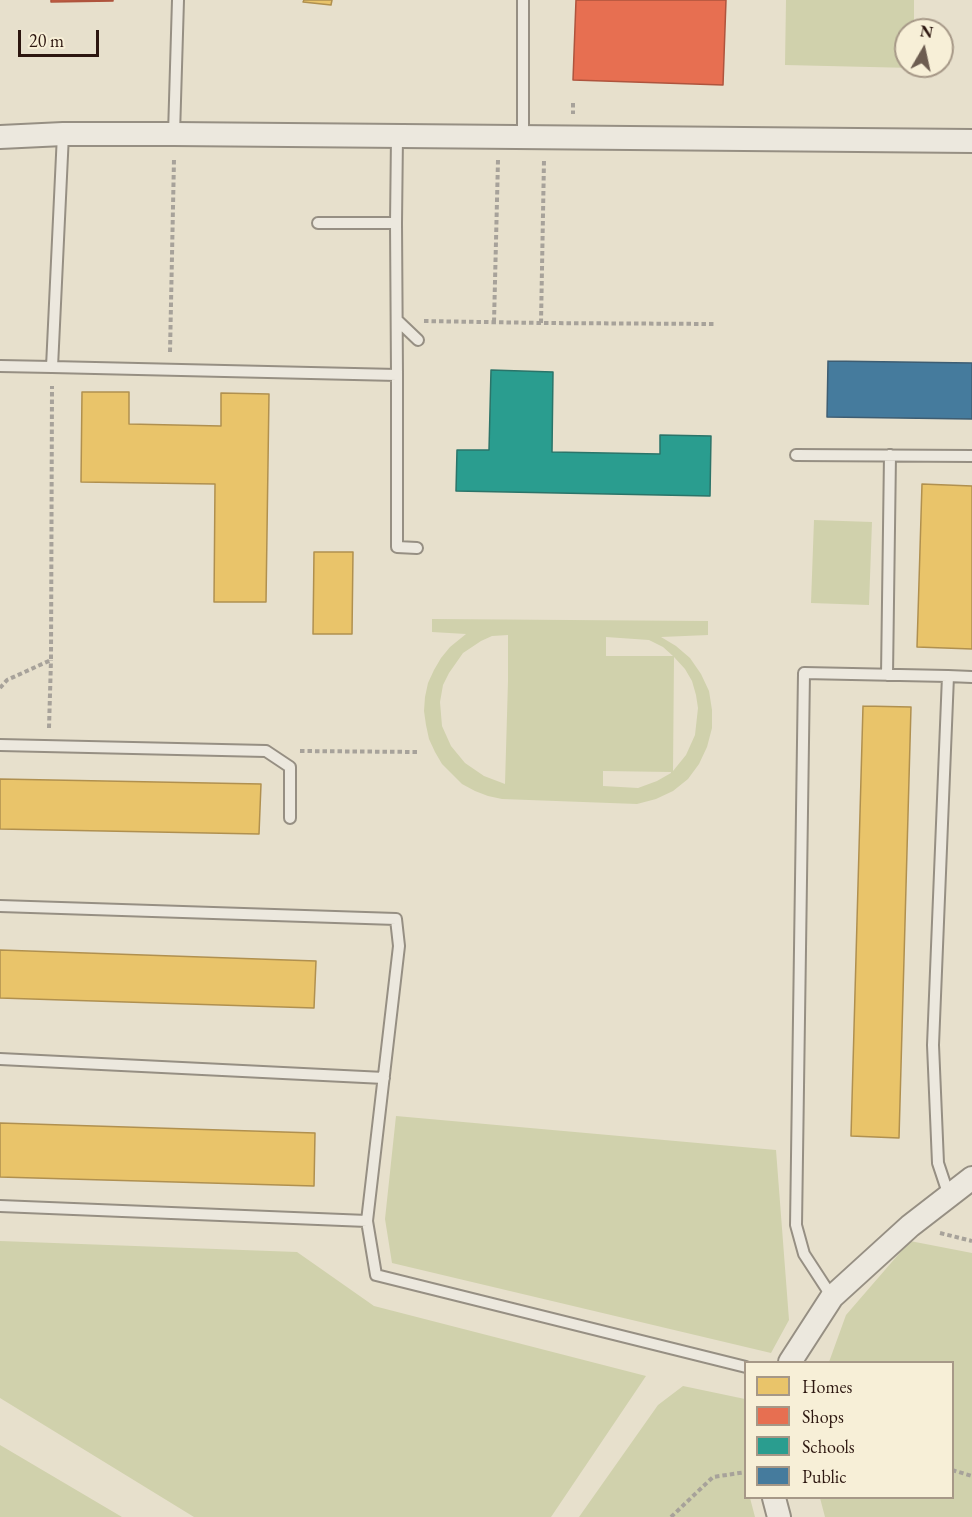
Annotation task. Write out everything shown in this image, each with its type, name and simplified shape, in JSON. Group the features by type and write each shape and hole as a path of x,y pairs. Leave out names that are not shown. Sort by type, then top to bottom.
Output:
{"street":[{"path":"0,137 63,134 174,134 972,141"},
{"path":"791,1361 832,1297 910,1226 972,1178"},
{"path":"774,1499 779,1517"}],"lane":[{"path":"174,134 178,0"},
{"path":"523,0 523,137"},
{"path":"52,367 63,134"},
{"path":"397,136 397,547 417,548"},
{"path":"318,224 396,224"},
{"path":"397,320 418,340"},
{"path":"0,366 398,375"},
{"path":"796,455 972,456"},
{"path":"888,675 890,455"},
{"path":"832,1297 804,1254 796,1226 804,673 972,677"},
{"path":"948,676 933,1046 938,1164 949,1196"},
{"path":"0,746 266,751 290,767 290,818"},
{"path":"0,906 396,919 399,946 367,1221 376,1275 744,1367"},
{"path":"0,1059 384,1078"},
{"path":"0,1206 367,1221"}],"path":[{"path":"170,370 174,134"},
{"path":"494,322 498,156"},
{"path":"541,323 544,156"},
{"path":"397,320 715,324"},
{"path":"48,746 51,660 52,367"},
{"path":"0,688 7,680 51,660"},
{"path":"266,751 417,752"},
{"path":"954,1471 972,1476"},
{"path":"671,1517 713,1477 744,1472"}],"green space":[{"path":"786,0 914,0 914,18 894,18 894,68 785,65"},
{"path":"814,520 872,522 869,605 811,603"},
{"path":"432,619 708,621 708,635 661,637 690,658 709,691 712,728 707,747 699,764 688,779 673,791 637,804 502,799 475,791 462,784 442,764 429,739 424,711 428,683 434,670 450,647 466,634 432,632","holes":["508,635 505,784 484,776 465,763 451,746 442,726 440,702 443,685 449,673 463,653 492,636","606,637 649,640 663,647 673,656 606,656","674,657 692,681 698,708 695,735 686,755 673,771","603,771 671,772 657,781 638,788 603,786"]},
{"path":"396,1116 776,1150 789,1320 771,1353 392,1263 385,1219"},
{"path":"0,1241 297,1252 374,1306 646,1376 551,1517 194,1517 0,1398"},
{"path":"910,1241 972,1253 972,1517 825,1517 820,1499 954,1499 954,1361 829,1361 846,1315"},
{"path":"683,1386 744,1399 744,1499 750,1499 755,1517 579,1517 658,1405"},
{"path":"0,1445 122,1517 0,1517"}],"building: Homes":[{"path":"304,0 332,0 331,5 303,2"},
{"path":"82,392 129,392 129,424 221,426 221,393 269,394 266,602 214,602 215,484 81,482"},
{"path":"922,484 972,486 972,649 917,647"},
{"path":"314,552 353,552 352,634 313,634"},
{"path":"863,706 911,707 899,1138 851,1136"},
{"path":"0,779 261,784 259,834 0,829"},
{"path":"0,950 316,961 314,1008 0,998"},
{"path":"0,1123 315,1133 314,1186 0,1177"}],"building: Shops":[{"path":"51,0 113,0 113,1 51,2"},
{"path":"576,0 726,0 723,85 573,80"}],"building: Schools":[{"path":"491,370 553,372 552,452 660,454 660,435 711,436 710,496 456,491 457,450 489,450"}],"building: Public":[{"path":"828,361 972,363 972,419 827,417"}]}
